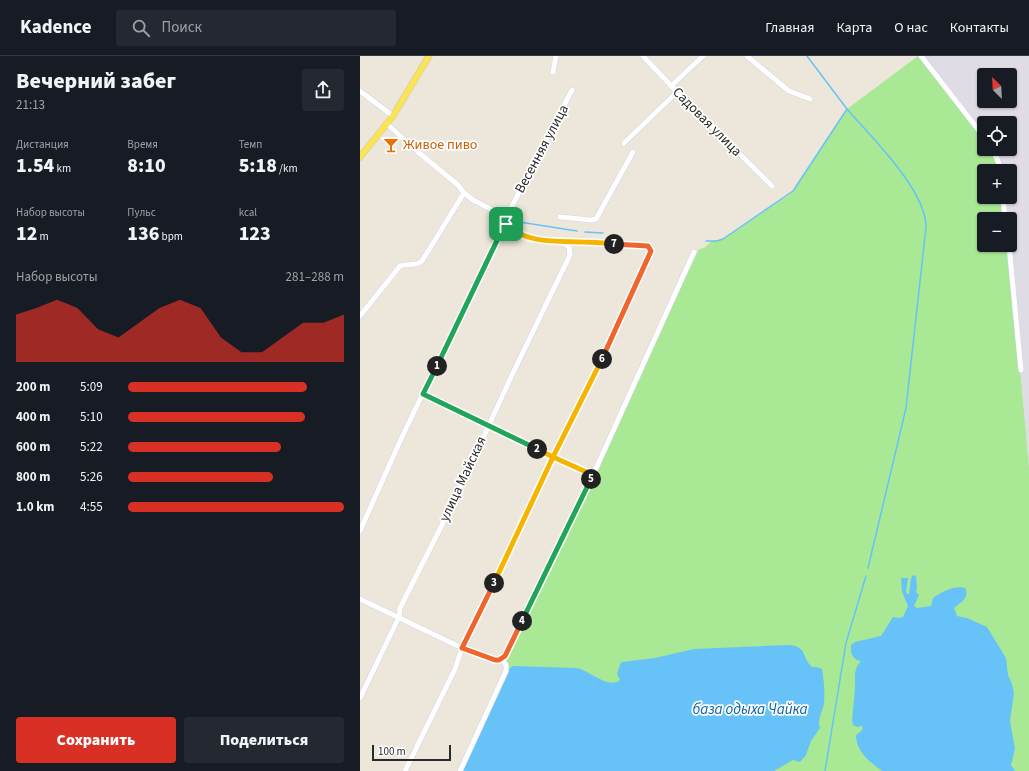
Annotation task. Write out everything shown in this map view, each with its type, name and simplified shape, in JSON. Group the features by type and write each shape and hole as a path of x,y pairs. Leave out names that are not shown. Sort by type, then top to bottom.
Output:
{"main road":[{"path":"360,157 393,116 429,56"}],"street":[{"path":"553,72 556,56"},
{"name":"Садовая улица","path":"643,56 671,86 772,186"},
{"path":"671,86 703,56"},
{"path":"747,56 789,91 810,99"},
{"path":"921,56 977,128"},
{"name":"Весенняя улица","path":"504,213 511,208 572,90"},
{"path":"360,91 393,116"},
{"path":"624,143 677,92"},
{"path":"387,124 458,185 464,193 473,200 500,214 504,213 506,224 510,228 531,237 562,242 648,246 651,251 589,387 553,457 522,525 462,648 455,669 405,771"},
{"path":"560,217 591,220 596,219 633,152"},
{"path":"360,316 400,266 418,264 422,261 464,193"},
{"path":"360,530 423,394 506,224"},
{"name":"улица Майская","path":"360,698 399,617 400,608 455,499 488,425 570,255 569,247 562,242"},
{"path":"360,599 462,648 495,660 502,659 505,656 593,475 694,252"},
{"path":"1010,252 1021,370"},
{"path":"423,394 593,475"},
{"path":"460,771 506,671 506,665 502,659"}],"shaded area":[{"path":"923,56 1029,56 1029,468 1011,252 1017,252 1017,212 1004,212 1004,204 1017,204 1017,164 998,164 995,156 1017,156 1017,116 977,116 977,128"}],"green space":[{"path":"918,56 921,56 977,128 977,156 995,156 998,164 977,164 977,204 1004,204 1004,212 977,212 977,252 1010,252 1029,468 1029,771 460,771 506,671 502,659 593,475 699,249 704,248 712,241 723,239 789,195 847,109"}],"water":[{"path":"913,575 916,576 916,592 919,595 914,606 917,608 931,606 933,598 940,593 957,587 965,588 965,597 954,608 957,616 967,618 987,627 1006,658 1008,675 1014,693 1010,721 1015,749 1011,765 1015,771 882,771 864,756 858,747 856,735 863,728 862,726 857,727 853,725 852,721 855,673 857,666 861,661 853,656 851,645 855,642 881,636 893,617 903,617 908,606 902,592 901,578 908,578 906,592 909,595 911,578"},
{"name":"база одыха Чайка","path":"788,645 799,647 812,667 822,669 824,682 824,704 819,719 820,728 811,741 806,755 800,762 793,760 774,771 462,771 510,668 513,666 576,668 610,683 620,680 617,674 622,662 655,658 694,649"}],"waterway":[{"path":"807,56 847,109"},
{"path":"706,241 717,241 723,239 793,191 847,109 896,165 908,181 917,197 924,212 926,227 906,408 868,568"},
{"path":"513,221 577,231"},
{"path":"585,232 603,233"},
{"path":"825,771 846,643 866,576"}],"place":[{"name":"Живое пиво","path":"391,145"}],"route":[{"path":"506,224 423,394 553,457 522,525 462,648 496,661 505,656 593,475 553,457 589,387 651,251 648,246 562,242 540,239 519,233 506,224"}]}
